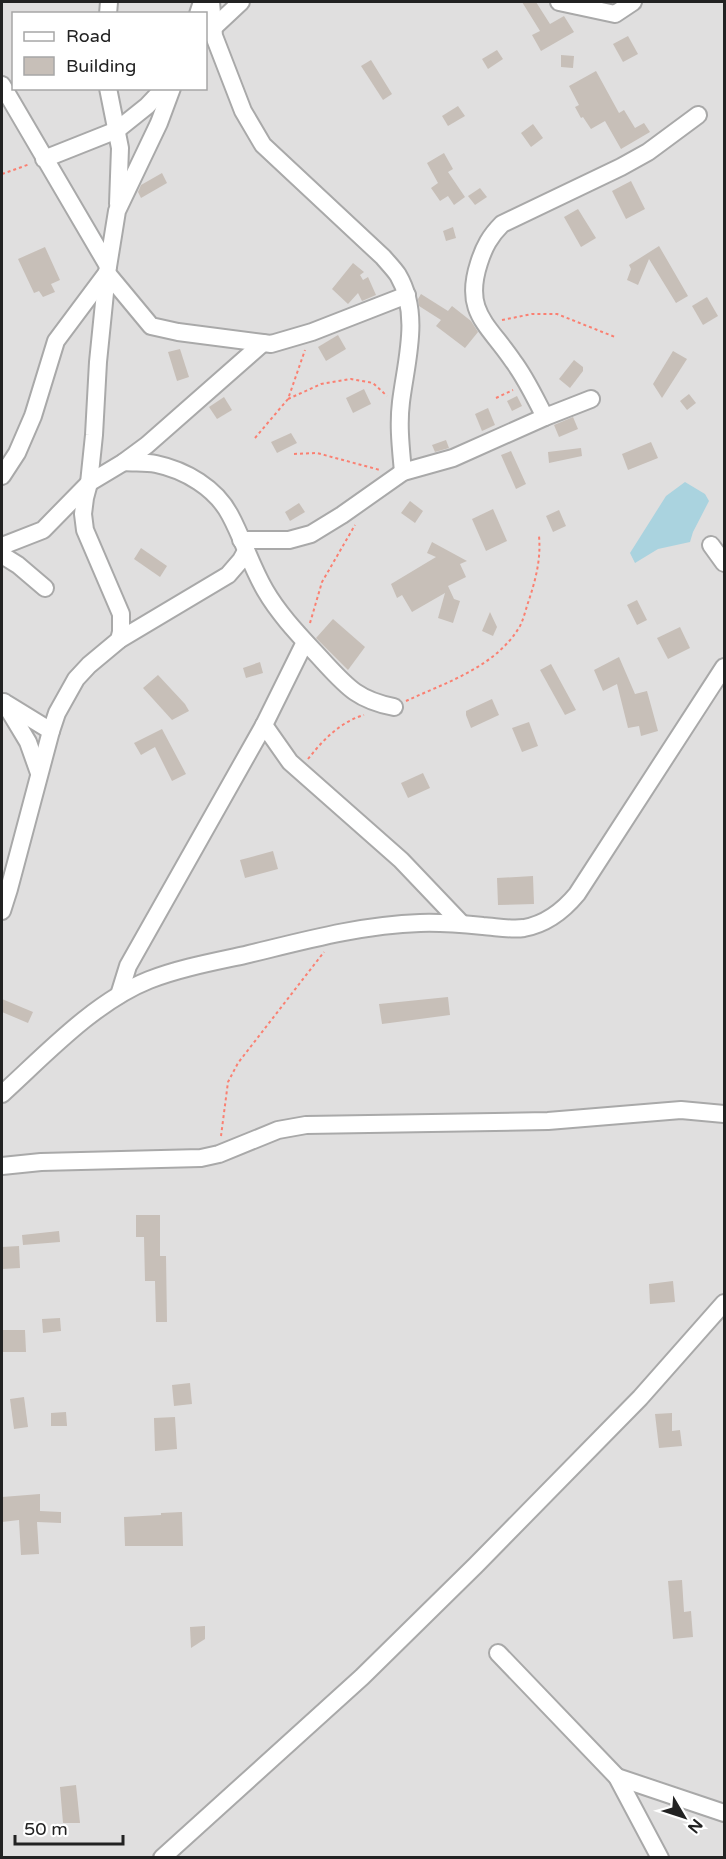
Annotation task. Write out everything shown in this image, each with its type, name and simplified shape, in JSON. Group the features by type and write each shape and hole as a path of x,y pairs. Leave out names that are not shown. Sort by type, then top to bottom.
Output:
{"street":[{"path":"210,2 209,31 214,36 243,111 263,145 383,257 398,275 407,295 411,314 399,419 400,474"},
{"path":"209,31 241,2"},
{"path":"559,2 615,14 633,2"},
{"path":"2,85 107,270 152,326 178,332 272,344 317,330 407,295"},
{"path":"108,90 120,148 117,211 107,270 89,483 83,514 86,530 121,614 119,640"},
{"path":"44,159 117,130 147,106 162,90"},
{"path":"117,211 159,123 171,90"},
{"path":"544,417 527,383 485,323 476,306 473,288 484,248 502,224 648,152 698,115"},
{"path":"2,476 17,453 33,416 56,341 107,270"},
{"path":"2,546 43,530 89,483 124,462 169,427 263,343"},
{"path":"244,545 289,540 311,534 400,474 453,458 544,417 591,399"},
{"path":"124,462 155,463 184,472 209,489 229,512 255,571 274,606 345,685 360,696 376,703 394,706"},
{"path":"2,911 51,731 61,704 76,679 88,665 119,640 221,580 235,568 244,545"},
{"path":"711,545 724,563"},
{"path":"2,555 18,565 45,588"},
{"path":"119,995 128,966 264,726 305,642"},
{"path":"2,1094 86,1018 119,995 162,975 340,932 381,925 462,924 513,929 525,928 549,919 569,904 577,894 723,672"},
{"path":"3,702 51,731"},
{"path":"3,702 28,742 39,773"},
{"path":"264,726 284,756 401,860 462,924"},
{"path":"2,1166 108,1160 189,1159 219,1154 265,1134 306,1125 548,1121 681,1110 724,1114"},
{"path":"162,1857 362,1677 468,1573 640,1398 724,1303"},
{"path":"498,1653 617,1777 660,1857"},
{"path":"617,1777 724,1813"}],"path":[{"path":"2,174 44,159"},
{"path":"485,323 532,314 557,314 615,336"},
{"path":"255,438 288,399 302,354 317,330"},
{"path":"288,399 321,384 351,379 373,383 389,398 399,419"},
{"path":"496,398 527,383"},
{"path":"294,454 317,453 400,474"},
{"path":"305,642 322,582 356,523"},
{"path":"394,706 483,664 510,639 521,624 538,572 539,536"},
{"path":"300,771 321,742 352,720 368,714"},
{"path":"219,1154 228,1082 238,1063 340,932"}],"shaded area":[{"path":"2,2 724,2 724,1857 2,1857"}],"water":[{"path":"685,482 705,494 709,501 690,542 658,549 635,563 630,553 666,496"}],"building":[{"path":"522,2 536,2 550,24 564,16 574,32 541,51 532,35 540,31"},
{"path":"628,36 638,54 623,62 613,44"},
{"path":"497,50 503,59 488,69 482,59"},
{"path":"561,55 574,56 573,68 561,67"},
{"path":"371,60 392,94 383,100 361,66"},
{"path":"596,71 619,113 624,110 635,128 644,123 650,132 621,149 605,121 591,129 575,107 579,105 569,86"},
{"path":"458,106 465,116 448,126 442,116"},
{"path":"533,124 543,138 531,147 521,133"},
{"path":"444,153 453,169 448,172 465,197 454,205 448,196 440,201 431,188 438,183 427,163"},
{"path":"162,173 167,183 141,198 138,192 141,185"},
{"path":"631,181 645,209 626,219 612,191"},
{"path":"480,188 487,197 475,205 468,196"},
{"path":"578,209 596,238 581,247 564,217"},
{"path":"453,227 456,238 446,241 443,231"},
{"path":"659,246 688,296 676,303 649,259 638,285 627,280 631,269 629,265"},
{"path":"45,247 60,280 51,284 55,292 43,297 39,291 34,293 18,259"},
{"path":"353,263 364,272 360,275 363,280 368,277 376,295 362,301 358,293 348,304 332,289"},
{"path":"421,294 448,311 452,306 471,321 478,332 465,348 436,326 441,320 419,306 418,299"},
{"path":"707,297 718,316 703,325 692,306"},
{"path":"338,335 346,349 326,361 318,347"},
{"path":"180,349 189,377 177,381 168,352"},
{"path":"673,351 687,359 662,398 653,384"},
{"path":"574,360 583,367 583,371 570,388 559,379"},
{"path":"364,389 371,404 353,413 346,398"},
{"path":"689,394 696,403 687,410 680,401"},
{"path":"517,396 522,406 512,411 507,401"},
{"path":"224,397 232,410 217,419 209,407"},
{"path":"488,408 495,425 482,431 475,414"},
{"path":"573,417 578,429 559,437 554,425"},
{"path":"291,433 297,443 277,453 271,442"},
{"path":"446,440 449,448 435,452 432,445"},
{"path":"651,442 658,458 628,470 622,454"},
{"path":"581,448 582,456 549,463 548,452"},
{"path":"511,451 526,484 516,489 501,455"},
{"path":"410,501 423,511 415,523 401,513"},
{"path":"299,503 305,512 290,521 285,512"},
{"path":"493,509 507,541 486,551 472,519"},
{"path":"559,510 566,526 553,532 546,516"},
{"path":"432,542 467,561 460,564 466,577 448,586 454,599 460,601 453,623 438,618 445,593 412,612 402,595 397,598 391,584 436,557 427,553"},
{"path":"141,548 167,566 160,577 134,559"},
{"path":"637,600 647,620 637,625 627,605"},
{"path":"490,612 497,627 493,636 482,631"},
{"path":"333,619 365,647 348,670 316,638"},
{"path":"680,627 690,648 668,659 657,638"},
{"path":"619,657 635,694 647,691 658,731 641,736 639,726 628,728 617,684 603,691 594,670"},
{"path":"260,662 263,673 246,678 243,668"},
{"path":"551,664 576,710 565,715 540,670"},
{"path":"158,675 189,711 172,720 143,688"},
{"path":"492,699 499,715 471,728 466,711"},
{"path":"529,722 538,746 522,752 512,728"},
{"path":"162,729 186,774 172,781 155,747 141,755 134,743"},
{"path":"423,773 430,788 408,798 401,783"},
{"path":"273,851 278,869 245,878 240,860"},
{"path":"533,876 534,904 498,905 497,878"},
{"path":"448,997 450,1015 382,1024 379,1004"},
{"path":"2,999 33,1012 28,1023 2,1012"},
{"path":"136,1215 160,1215 160,1256 166,1256 167,1322 156,1322 155,1281 145,1281 144,1237 136,1237"},
{"path":"59,1231 60,1242 23,1245 22,1235"},
{"path":"19,1246 20,1268 2,1269 2,1247"},
{"path":"673,1281 675,1302 650,1304 649,1284"},
{"path":"60,1318 61,1331 43,1333 42,1319"},
{"path":"2,1330 25,1330 26,1352 2,1352"},
{"path":"190,1383 192,1404 174,1406 172,1385"},
{"path":"24,1397 28,1427 14,1429 10,1399"},
{"path":"66,1412 67,1426 51,1426 51,1413"},
{"path":"672,1413 672,1431 680,1430 682,1446 659,1448 655,1414"},
{"path":"175,1417 177,1449 155,1451 154,1418"},
{"path":"40,1494 40,1511 61,1512 61,1523 37,1522 39,1554 21,1555 19,1520 2,1522 2,1497"},
{"path":"182,1512 183,1546 125,1546 124,1517"},
{"path":"682,1580 684,1612 691,1611 693,1637 673,1639 668,1581"},
{"path":"205,1626 205,1639 191,1648 190,1627"},
{"path":"76,1785 80,1823 63,1823 60,1787"}]}
